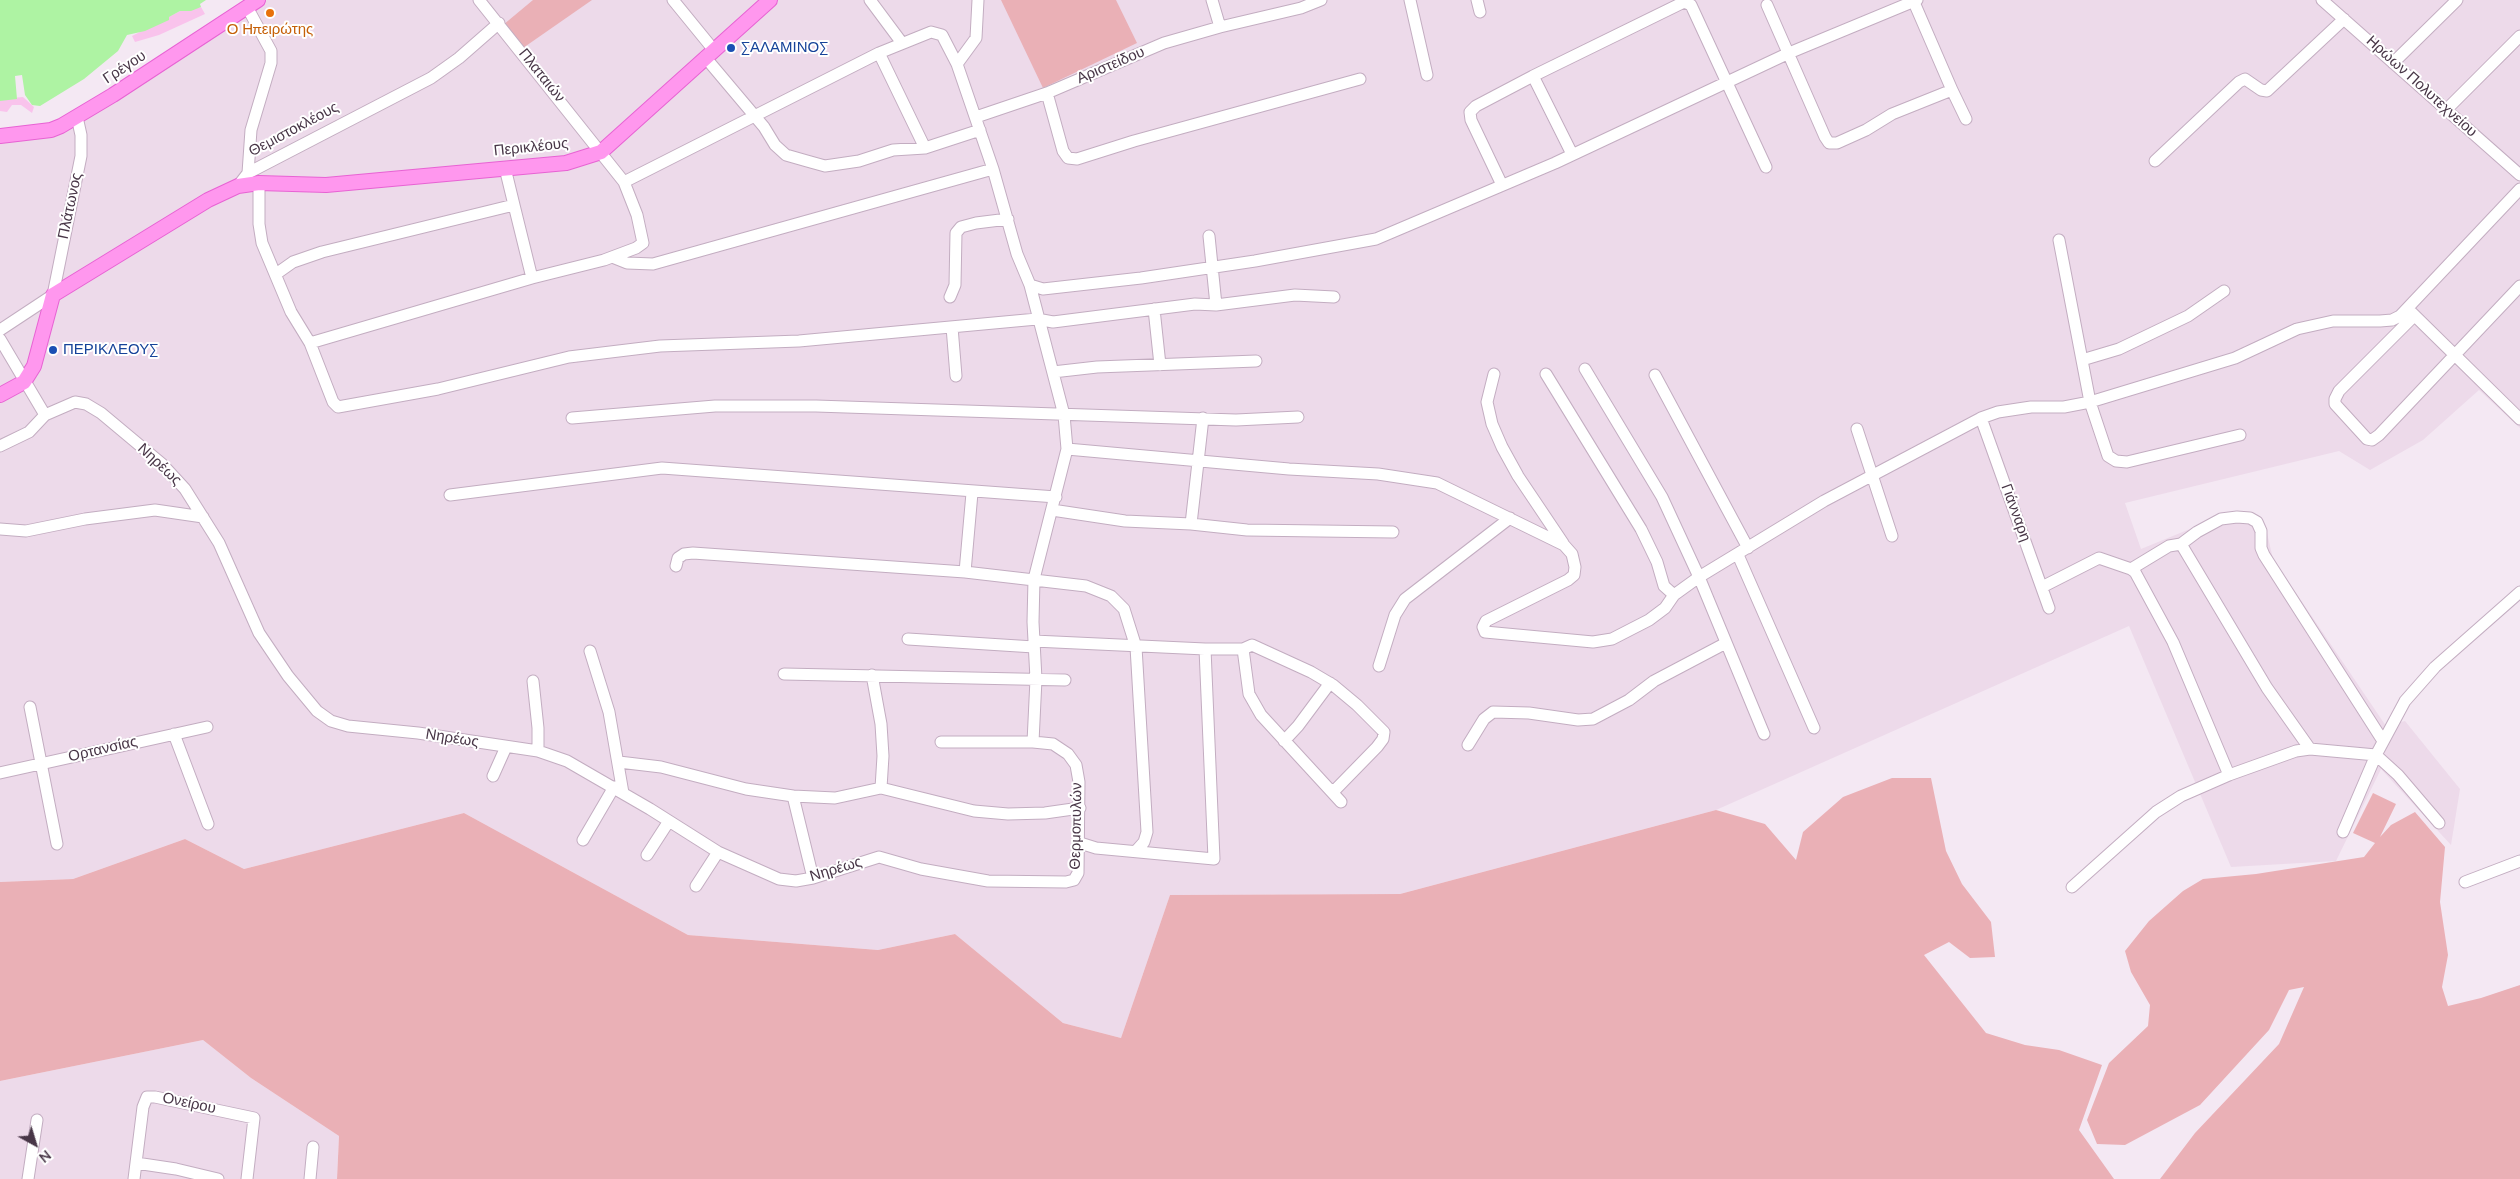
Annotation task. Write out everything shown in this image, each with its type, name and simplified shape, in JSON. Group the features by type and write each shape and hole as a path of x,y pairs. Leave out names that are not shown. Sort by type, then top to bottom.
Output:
{"main road":[{"name":"Περικλέους","path":"238,186 259,183 326,185 566,162 601,152 770,0"},
{"name":"Γρέγου","path":"0,136 51,130 77,117 252,3"},
{"name":"Θεμιστοκλέους","path":"53,295 208,200 238,186"},
{"path":"0,395 24,382 34,366 53,295"}],"street":[{"name":"Πλαταιών","path":"479,0 624,182 636,215 643,243 636,248 612,257"},
{"path":"673,0 775,145 786,155 825,166 860,161 892,150 924,148 980,130"},
{"path":"870,0 902,43"},
{"path":"957,64 976,38 978,0"},
{"path":"1212,0 1220,27"},
{"name":"Αριστείδου","path":"976,116 1047,93 1164,43 1220,27 1301,8 1321,0"},
{"path":"1410,0 1427,74"},
{"path":"1477,0 1480,12"},
{"path":"1030,284 1043,289 1211,268 1376,238 1572,154 1789,53 1914,0 1952,90 1966,118"},
{"name":"Ηρώων Πολυτεχνείου","path":"2322,0 2520,175"},
{"path":"2393,63 2457,0"},
{"path":"1502,184 1470,120 1470,112 1476,106 1684,2 1691,5 1766,167"},
{"path":"248,173 251,130 271,63 271,51 252,3"},
{"path":"1767,5 1830,143 1837,143 1866,130 1892,114 1952,90"},
{"path":"2155,161 2239,82 2245,79 2261,90 2267,91 2344,19"},
{"name":"Θεμιστοκλέους","path":"238,186 248,173 431,78 459,58 499,23"},
{"path":"624,182 879,53 931,32 942,35 957,64 976,116 1030,284 1037,319 1064,415 1067,449 1034,579 1036,680 1033,742"},
{"path":"2446,110 2520,36"},
{"path":"879,53 924,148"},
{"path":"1533,76 1572,154"},
{"path":"1047,93 1063,151 1068,158 1077,158 1360,80"},
{"name":"Πλάτωνος","path":"53,295 81,156 81,134 77,117"},
{"path":"505,168 532,278"},
{"path":"310,343 532,278 612,257 627,263 653,264 993,170"},
{"path":"259,183 259,224 262,243 291,312 310,343 333,402 338,407 345,408 525,369 569,357 660,346 799,341 1037,319 1053,322 1195,304 1216,305 1285,296 1334,297"},
{"path":"2520,189 2339,391 2335,404 2367,438 2372,440 2379,435 2520,286"},
{"path":"276,274 293,262 322,252 514,205"},
{"path":"950,297 955,285 956,233 962,227 976,223 1008,220"},
{"path":"1209,236 1216,305"},
{"path":"2059,240 2090,402 2108,456 2116,461 2127,462 2240,435"},
{"path":"2082,360 2119,349 2188,316 2224,290"},
{"path":"0,330 53,295"},
{"path":"1154,309 1160,365"},
{"path":"2411,312 2520,419"},
{"path":"1494,374 1487,402 1492,424 1518,476 1572,554 1575,567 1574,575 1486,621 1483,627 1485,632 1593,642 1612,639 1649,620 1665,608 1674,595 1700,577 1824,501 1981,418 1998,412 2064,407 2090,402 2235,358 2297,329 2333,320 2392,320 2411,312"},
{"path":"952,328 956,376"},
{"path":"0,339 45,415 29,432 0,446"},
{"path":"1053,372 1256,361"},
{"path":"1586,369 1662,497 1700,577 1764,734"},
{"path":"1546,374 1640,529 1657,562 1664,586 1674,595"},
{"path":"1655,375 1748,548"},
{"name":"Νηρέως","path":"45,415 75,402 86,404 101,413 162,464 186,489 219,543 259,633 288,676 316,711 331,722 348,726 538,751 567,761 619,790 718,852 779,879 796,881 813,878 878,857 921,869 988,881 1066,882 1074,880"},
{"path":"572,418 724,406 816,406 1236,420 1298,417"},
{"path":"1191,524 1204,418"},
{"name":"Γιάνναρη","path":"1981,418 2049,608"},
{"path":"1857,429 1892,536"},
{"path":"1067,449 1200,462 1378,474 1437,483 1564,545"},
{"path":"450,495 662,468 972,493 1056,497"},
{"path":"965,572 972,493"},
{"path":"0,529 26,531 85,519 155,510 203,517"},
{"path":"1052,510 1125,522 1191,524 1284,532 1393,532"},
{"path":"2131,569 2169,546 2180,544 2197,532 2221,520 2236,517 2250,518 2257,522 2261,531 2264,556 2384,741"},
{"path":"1379,666 1394,615 1405,599 1510,518"},
{"path":"2180,544 2267,688 2310,749"},
{"path":"676,566 678,558 684,554 693,553 965,572 1034,579 1086,586 1111,596 1124,609 1136,647 1147,832 1144,842 1136,851"},
{"path":"1738,555 1814,728"},
{"path":"2042,587 2099,558 2135,572 2173,642 2229,775"},
{"path":"2343,832 2376,755 2405,702 2434,668 2520,592"},
{"path":"908,639 1243,650 1252,645 1311,672 1330,683 1357,705 1384,732 1383,739 1377,747 1346,780 1336,789 1330,790"},
{"path":"1468,745 1484,719 1493,712 1529,712 1578,720 1593,719 1629,700 1654,681 1726,643"},
{"path":"1080,843 1096,848 1214,859 1205,649"},
{"path":"1243,650 1249,694 1261,716 1341,802"},
{"path":"583,840 619,790 619,762 610,712 590,651"},
{"path":"784,674 1065,680"},
{"path":"872,675 881,724 883,756 881,788"},
{"path":"533,680 538,728 538,751"},
{"path":"1284,741 1298,726 1330,683"},
{"path":"30,706 57,844"},
{"name":"Ορτανσίας","path":"0,773 207,727"},
{"path":"174,734 208,824"},
{"name":"Θερμοπυλών","path":"941,742 1033,742 1053,744 1068,754 1076,766 1079,782 1080,843 1078,873 1074,880"},
{"path":"493,776 506,747"},
{"path":"2072,887 2156,812 2181,796 2229,775 2296,751 2310,749 2376,755 2398,775 2439,823"},
{"path":"619,762 661,767 746,789 793,796 836,798 881,788 974,811 1008,814 1045,813 1080,808"},
{"path":"793,796 813,878"},
{"path":"647,855 669,822"},
{"path":"696,886 718,852"},
{"path":"2465,882 2520,861"},
{"name":"Ονείρου","path":"134,1179 143,1106 147,1097 156,1096 254,1118 247,1179"},
{"path":"28,1179 37,1120"},
{"path":"310,1179 313,1147"},
{"path":"136,1163 176,1169 218,1179"}],"shaded area":[{"path":"0,0 206,0 200,4 201,7 191,11 180,11 169,17 169,20 145,31 127,35 118,51 84,79 40,106 32,105 25,95 22,75 15,76 17,99 0,101"},
{"path":"267,0 2520,0 2520,428 2479,390 2423,440 2370,470 2339,451 2125,503 2141,549 2229,513 2258,515 2267,533 2273,559 2386,726 2405,721 2460,789 2451,845 2381,769 2336,861 2231,867 2129,626 1716,810 1400,894 1170,895 1121,1038 1063,1023 955,934 878,950 688,935 464,813 244,869 185,839 73,879 0,882 0,137 59,131"},
{"path":"533,0 592,0 523,48 503,25"},
{"path":"1001,0 1116,0 1137,43 1043,88"},
{"path":"1892,778 1931,778 1946,851 1962,884 1991,922 1995,957 1970,958 1949,942 1924,955 1986,1033 2025,1045 2059,1050 2102,1065 2079,1130 2114,1179 337,1179 339,1136 251,1078 203,1040 0,1081 0,882 73,879 185,839 244,869 464,813 688,935 878,950 955,934 1063,1023 1121,1038 1170,895 1400,894 1716,810 1765,824 1796,860 1803,832 1843,797"},
{"path":"2373,793 2396,804 2380,837 2391,825 2415,812 2445,847 2440,902 2448,955 2442,987 2448,1006 2481,998 2520,985 2520,1179 2160,1179 2195,1133 2279,1044 2304,987 2289,990 2269,1030 2200,1105 2125,1145 2097,1144 2087,1120 2109,1063 2148,1026 2150,1005 2131,972 2125,951 2149,921 2183,891 2203,879 2256,874 2364,857 2375,843 2353,833"},
{"path":"203,1040 251,1078 339,1136 337,1179 0,1179 0,1081"}],"sand":[{"path":"201,7 205,14 159,35 135,42 132,36 180,11"},
{"path":"23,97 34,107 32,113 21,105 12,105 7,112 0,111 0,99"}],"place":[{"name":"Ο Ηπειρώτης","path":"270,13"},
{"name":"ΣΑΛΑΜΙΝΟΣ","path":"731,48"},
{"name":"ΠΕΡΙΚΛΕΟΥΣ","path":"53,350"}]}
